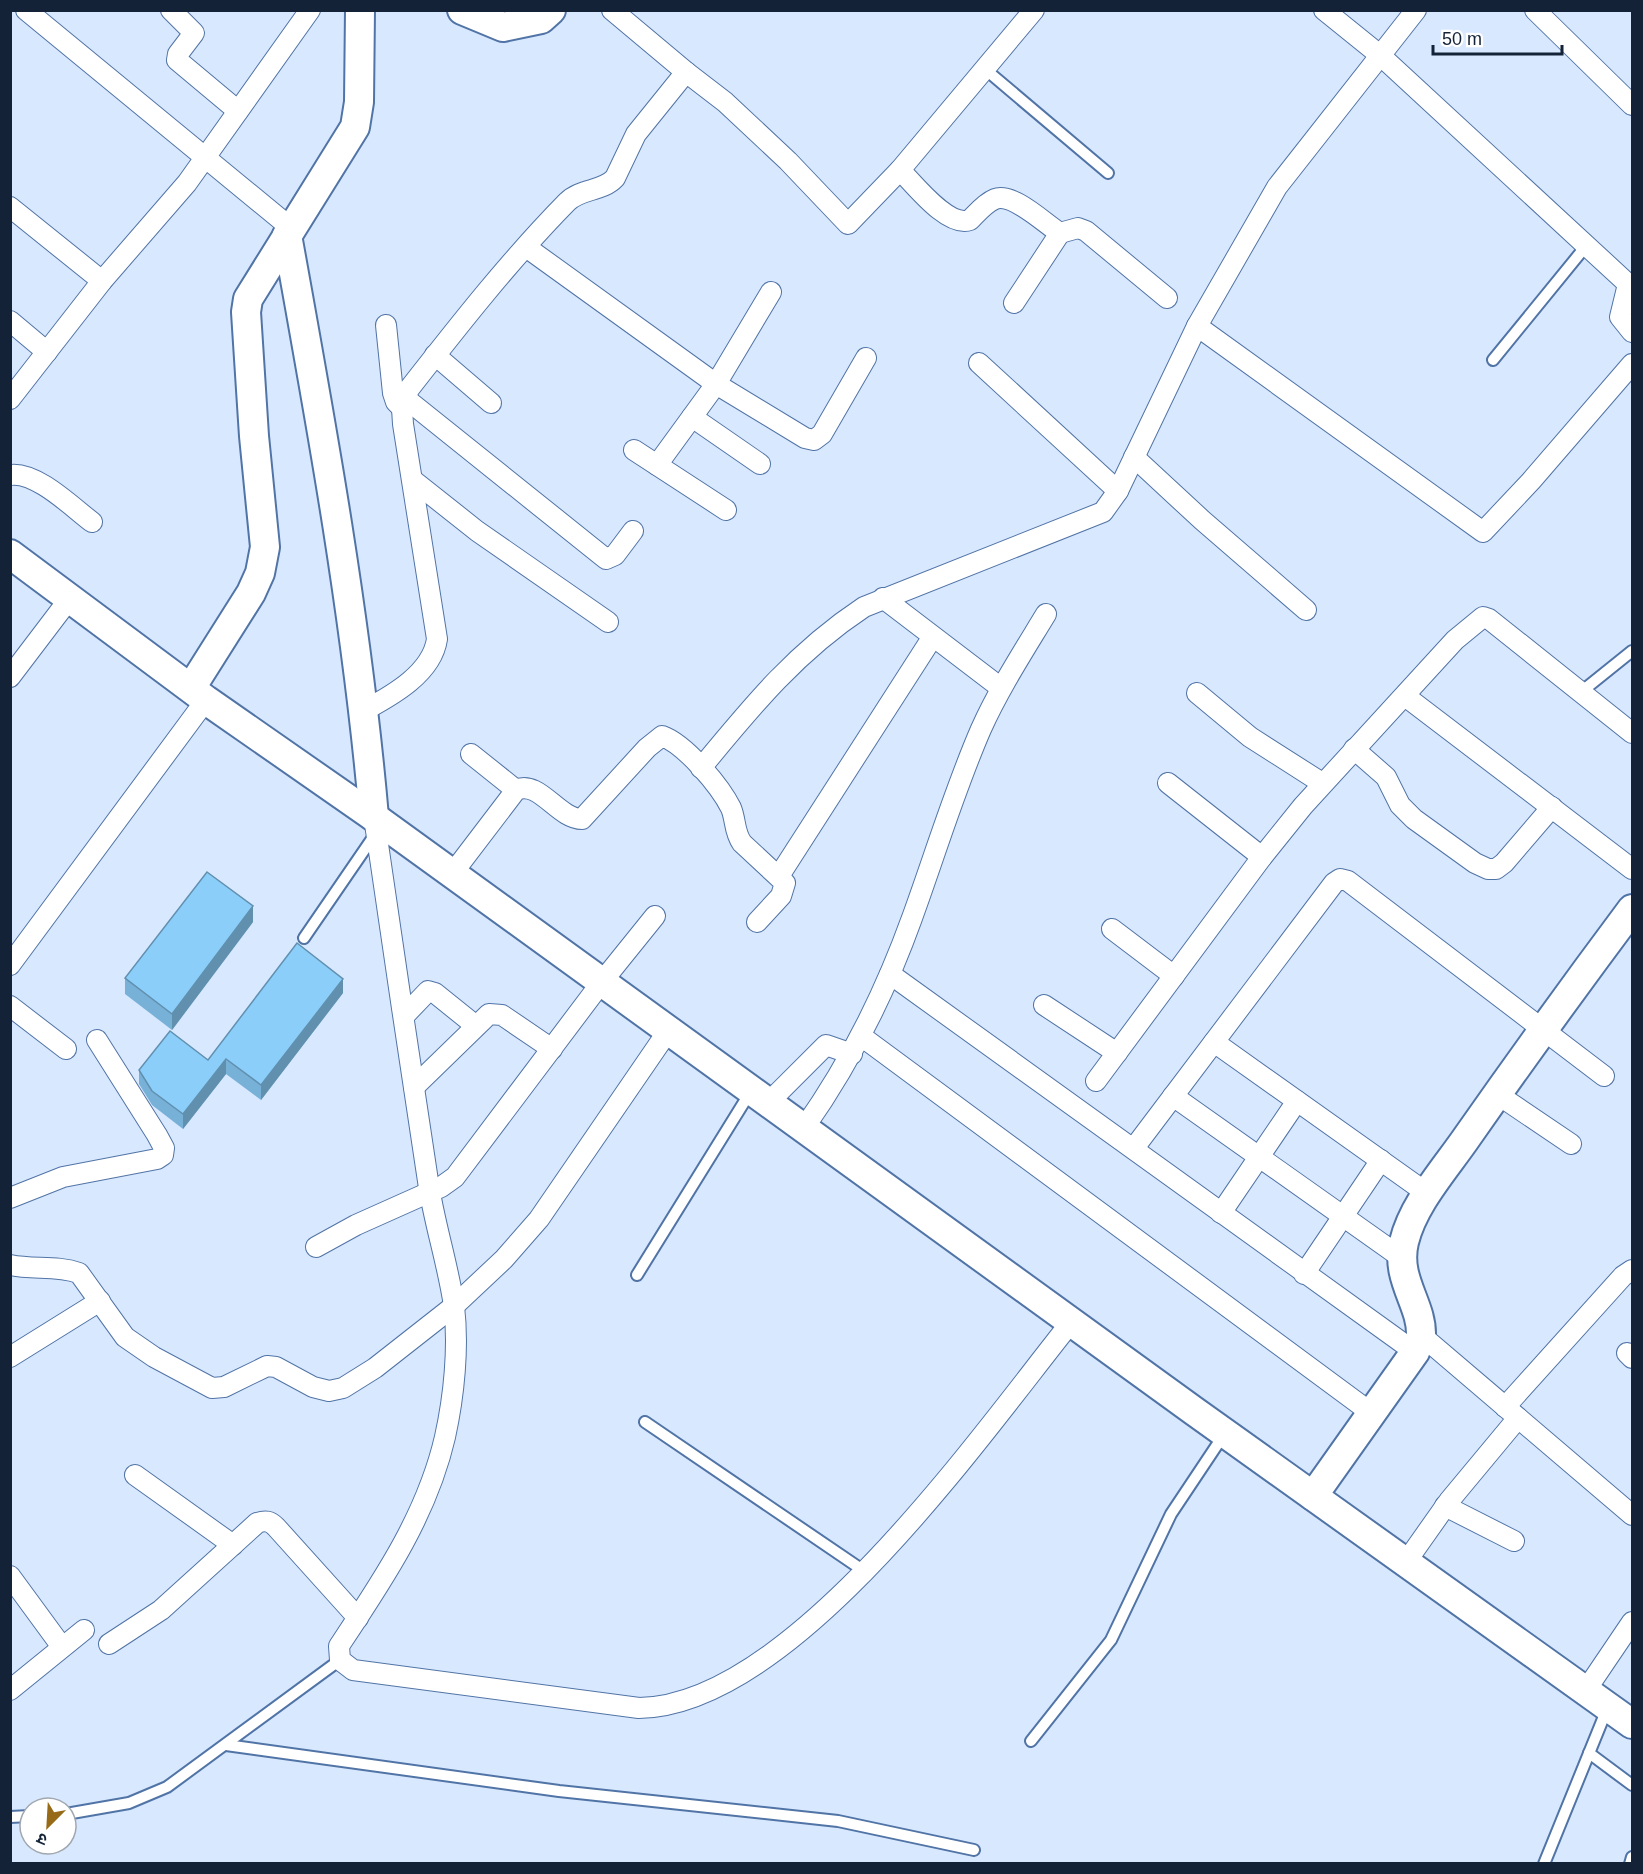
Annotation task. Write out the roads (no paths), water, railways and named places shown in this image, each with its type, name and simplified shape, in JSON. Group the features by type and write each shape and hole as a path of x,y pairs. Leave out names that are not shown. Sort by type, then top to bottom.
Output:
{"street":[{"path":"26,10 289,232 329,469 365,710 375,825 430,1191 454,1306 456,1350 445,1437 431,1481 407,1539 339,1646 340,1660 353,1670 639,1708 662,1708 685,1702 717,1688 760,1662 794,1637 907,1527 1072,1321"},
{"path":"171,10 194,33 178,54 177,60 238,111"},
{"path":"10,399 102,281 187,183 310,10"},
{"path":"14,954 198,694 260,573 265,530 254,436 246,312 254,287 355,127 359,102 360,10"},
{"path":"462,10 502,27 541,20 551,10"},
{"path":"612,10 725,102 788,160 848,224 900,170 1034,10"},
{"path":"1323,10 1381,56 1628,284 1620,317 1632,332"},
{"path":"701,768 760,695 793,662 833,628 864,607 1103,512 1118,491 1197,326 1277,187 1416,10"},
{"path":"1535,10 1632,105"},
{"path":"365,710 406,684 435,651 437,639 404,403 435,355 526,247 575,195 609,183 641,127 686,72"},
{"path":"900,170 944,214 955,220 964,222 970,220 996,198 1005,198 1016,202 1060,233"},
{"path":"10,207 102,281"},
{"path":"1014,303 1060,233 1078,228 1086,231 1167,298"},
{"path":"526,247 716,384 805,438 814,440 831,421 866,358"},
{"path":"657,465 716,384 771,292"},
{"path":"10,321 47,352"},
{"path":"386,325 393,393 396,402 404,403 606,559 615,555 633,531"},
{"path":"1197,326 1483,531 1531,481 1632,364"},
{"path":"435,355 491,403"},
{"path":"979,363 1118,491"},
{"path":"692,417 760,464"},
{"path":"634,450 726,510"},
{"path":"1134,457 1202,520 1306,610"},
{"path":"10,475 20,474 34,479 92,522"},
{"path":"414,481 477,531 608,622"},
{"path":"10,554 375,825 452,874 1632,1724"},
{"path":"10,677 70,598"},
{"path":"883,598 932,638 1001,688"},
{"path":"804,1128 856,1045 890,974 947,814 981,729 1001,688 1046,614"},
{"path":"1096,1081 1262,857 1322,783 1406,696 1455,640 1483,617 1632,733"},
{"path":"779,876 932,638"},
{"path":"1197,693 1250,737 1322,783"},
{"path":"1406,696 1632,869"},
{"path":"452,874 516,790 524,786 531,789 564,814 573,819 582,819 657,738 662,736 670,739 701,768 730,807 737,836 742,843 785,883 785,890 757,922"},
{"path":"1354,749 1380,770 1400,805 1414,819 1475,863 1488,869 1496,869 1504,863 1552,807"},
{"path":"471,754 516,790"},
{"path":"1168,783 1262,857"},
{"path":"1134,1148 1334,883 1340,879 1348,881 1604,1076"},
{"path":"1313,1496 1418,1344 1404,1280 1402,1258 1404,1242 1411,1224 1428,1194 1497,1094 1632,909"},
{"path":"316,1247 455,1177 601,983 655,916"},
{"path":"1112,929 1174,976"},
{"path":"890,974 1134,1148 1304,1274 1418,1344 1512,1412 1632,1515"},
{"path":"404,1016 428,991 435,993 476,1026"},
{"path":"1044,1005 1117,1053"},
{"path":"10,1006 66,1049"},
{"path":"414,1087 489,1014 496,1012 552,1049"},
{"path":"10,1265 25,1268 68,1269 79,1273 124,1337 212,1388 224,1387 267,1366 276,1367 313,1387 329,1391 343,1388 375,1368 454,1306 504,1259 539,1219 668,1031"},
{"path":"10,1198 54,1180 157,1159 163,1155 164,1148 157,1135 97,1040"},
{"path":"1214,1042 1428,1194"},
{"path":"759,1096 826,1045 856,1045 1370,1412"},
{"path":"1497,1094 1571,1144"},
{"path":"1173,1096 1402,1258"},
{"path":"1221,1213 1297,1101"},
{"path":"1304,1274 1381,1160"},
{"path":"1406,1562 1512,1412 1623,1276 1632,1270"},
{"path":"10,1357 99,1300"},
{"path":"135,1475 233,1545"},
{"path":"1445,1506 1514,1540"},
{"path":"109,1644 161,1611 257,1523 270,1521 358,1618"},
{"path":"12,1581 62,1647"},
{"path":"1597,1698 1632,1622"},
{"path":"10,1690 84,1630"}],"lane":[{"path":"985,69 1108,173"},
{"path":"1493,360 1586,246"},
{"path":"1581,692 1632,651"},
{"path":"304,938 375,825"},
{"path":"637,1275 759,1096"},
{"path":"645,1422 864,1571"},
{"path":"1031,1741 1111,1640 1170,1514 1225,1433"},
{"path":"78,1812 129,1803 166,1787 340,1660"},
{"path":"1544,1863 1589,1753 1597,1698"},
{"path":"225,1745 559,1791 838,1821 974,1850"},
{"path":"1589,1753 1632,1785"},
{"path":"1630,1863 1632,1857"}]}
